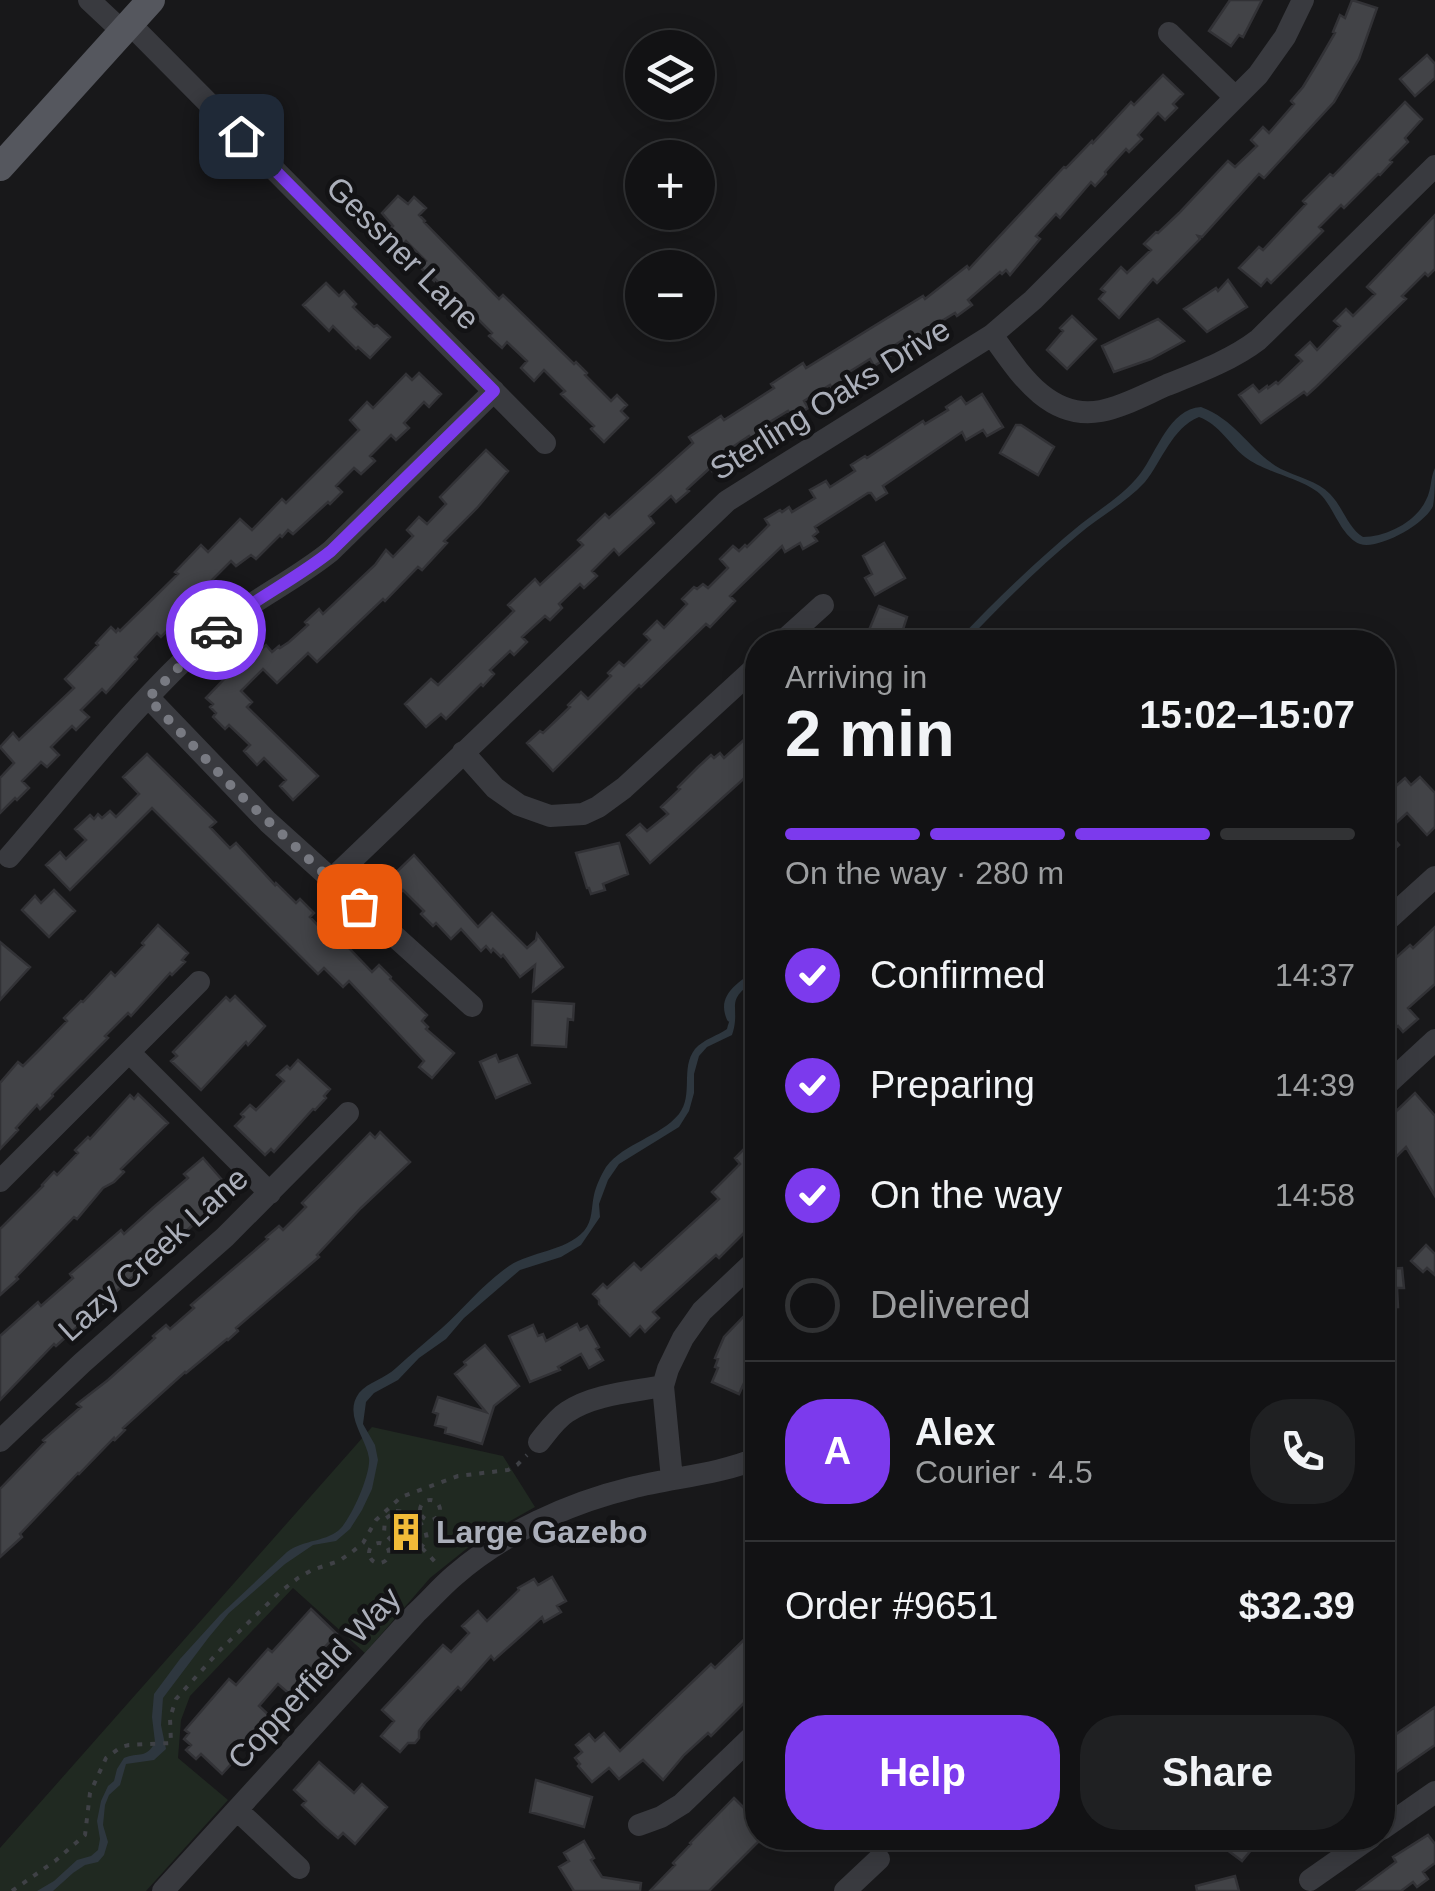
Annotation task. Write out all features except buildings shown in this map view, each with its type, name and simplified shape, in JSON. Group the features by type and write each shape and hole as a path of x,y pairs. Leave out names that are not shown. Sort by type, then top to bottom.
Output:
{"main road":[{"path":"0,167 151,0"}],"street":[{"name":"Gessner Lane","path":"89,0 125,26 546,444"},
{"name":"Sterling Oaks Drive","path":"330,880 727,501 992,335 1033,300 1271,58 1302,0"},
{"path":"1169,33 1235,97"},
{"path":"992,335 1021,376 1051,402 1071,410 1094,412 1124,403 1248,348 1435,166"},
{"path":"9,857 148,698 225,623 331,551 494,391"},
{"path":"795,630 823,605"},
{"path":"463,752 495,788 519,806 550,816 583,814 624,788 745,677"},
{"path":"148,698 237,792 472,1006"},
{"path":"1395,913 1434,879"},
{"path":"0,1181 199,982"},
{"path":"1395,1078 1435,1040"},
{"path":"129,1052 270,1193"},
{"name":"Lazy Creek Lane","path":"0,1442 56,1386 225,1238 348,1113"},
{"path":"672,1479 663,1386 678,1347 694,1322 745,1270"},
{"path":"539,1442 559,1418 578,1406 663,1386"},
{"name":"Copperfield Way","path":"163,1891 454,1576 502,1541 569,1509 630,1488 706,1475 745,1462"},
{"path":"639,1825 682,1804 745,1744"},
{"path":"1395,1820 1435,1792"},
{"path":"237,1810 298,1868"},
{"path":"1310,1880 1353,1850"},
{"path":"844,1891 879,1859"}],"path":[{"path":"12,1891 85,1835 90,1794 106,1758 121,1747 170,1743 170,1718 176,1699 280,1592 363,1543 376,1520 401,1498 448,1479 512,1468 539,1442"},
{"path":"396,1510 416,1519 427,1535 422,1548 407,1552 389,1545 383,1524 387,1516 396,1510"},
{"path":"416,1519 422,1514"},
{"path":"376,1520 383,1524"}],"shaded area":[{"path":"1201,407 1214,413 1270,462 1325,490 1363,537 1390,531 1415,515 1428,496 1435,468 1433,506 1401,534 1378,543 1360,544 1348,535 1315,490 1253,463 1199,417 1175,437 1138,490 1049,560 978,630 968,630 1048,552 1134,482 1172,423"},
{"path":"745,978 745,988 736,999 732,1035 707,1047 699,1056 689,1111 679,1127 619,1164 599,1204 600,1217 581,1245 561,1257 520,1270 464,1318 446,1339 366,1402 363,1424 378,1460 372,1489 350,1529 336,1541 313,1545 285,1564 229,1613 163,1698 161,1725 166,1749 154,1760 126,1764 120,1785 109,1795 103,1825 108,1842 104,1855 98,1862 73,1873 53,1891 37,1891 77,1860 98,1850 101,1801 124,1758 145,1753 155,1742 154,1694 180,1659 287,1552 329,1536 345,1522 369,1465 354,1418 359,1393 392,1371 509,1266 567,1243 584,1231 606,1167 679,1114 686,1098 691,1056 702,1043 727,1029 725,1000"},
{"path":"372,1427 503,1456 535,1507 480,1538 430,1578 365,1653 293,1588 190,1696 181,1720 178,1758 228,1800 146,1891 0,1891 0,1848"}],"way so far":[{"path":"216,630 148,698 237,792 359,906"}],"place":[{"name":"Large Gazebo","path":"406,1532"}],"route":[{"path":"216,630 331,551 494,391 241,136"}]}
